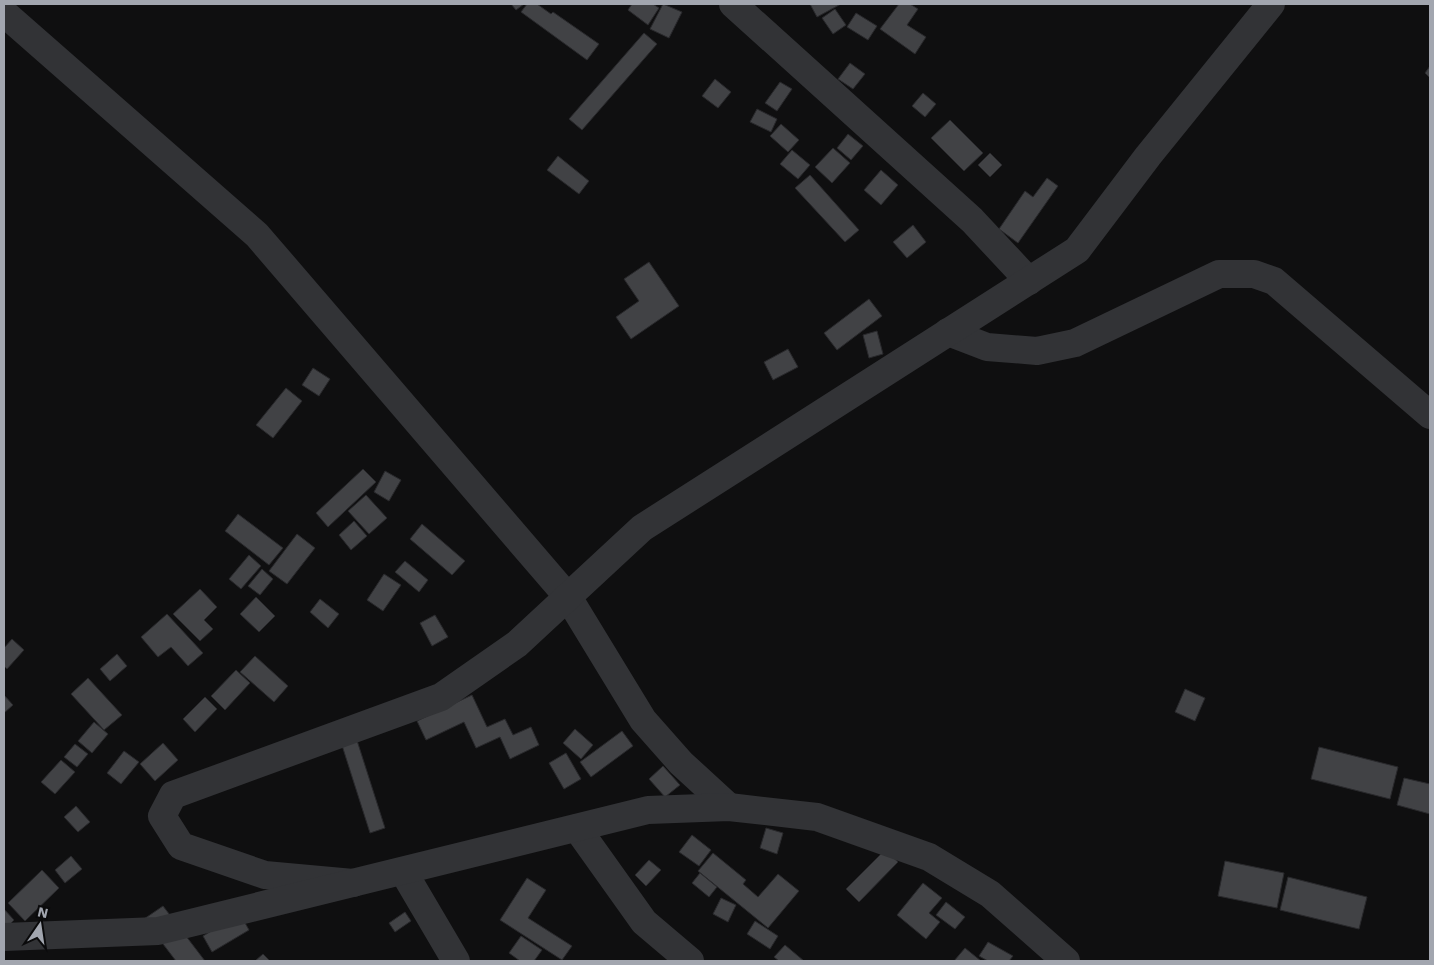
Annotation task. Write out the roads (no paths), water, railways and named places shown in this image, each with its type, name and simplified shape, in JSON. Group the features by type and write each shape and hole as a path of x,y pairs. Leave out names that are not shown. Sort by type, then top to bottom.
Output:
{"street":[{"path":"733,4 972,220 1029,281"},
{"path":"353,883 265,875 246,869 181,846 162,816 172,795 441,697 517,644 642,528 1077,250 1148,156 1271,4"},
{"path":"4,13 257,235 568,597 644,720 681,764 729,807"},
{"path":"948,332 987,347 1037,351 1075,343 1218,274 1254,274 1274,281 1430,415"},
{"path":"4,937 158,931 648,810 729,807 817,817 929,857 990,894 1066,961"},
{"path":"577,828 644,922 690,961"},
{"path":"403,871 456,961"}]}
